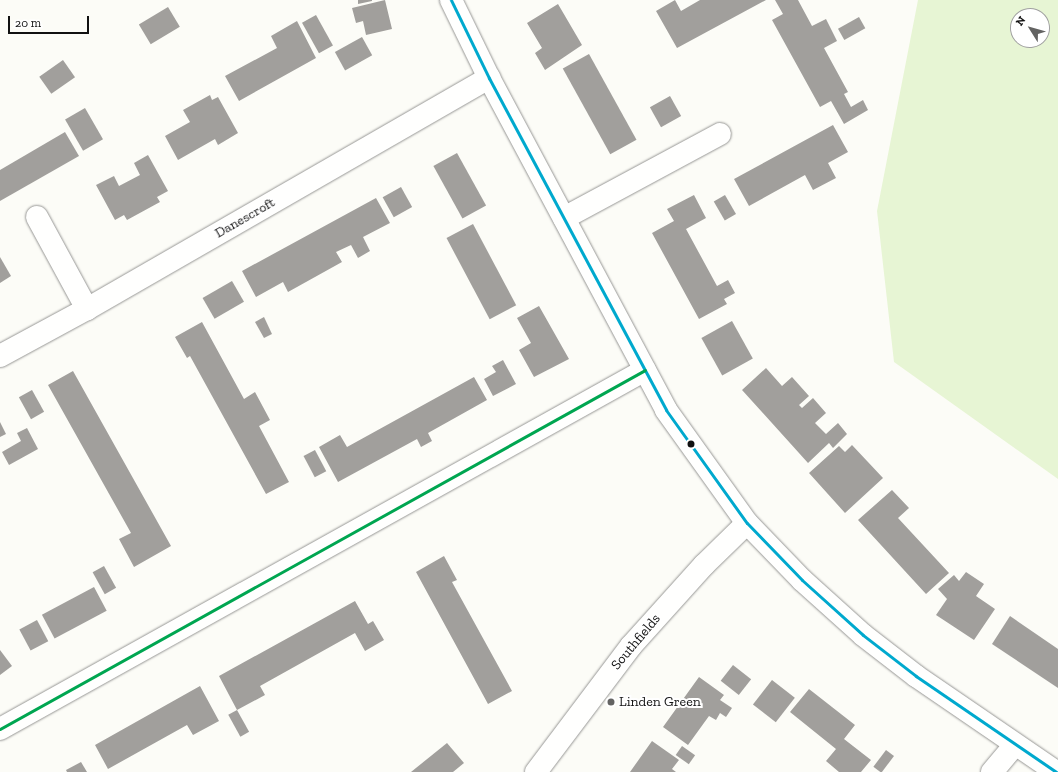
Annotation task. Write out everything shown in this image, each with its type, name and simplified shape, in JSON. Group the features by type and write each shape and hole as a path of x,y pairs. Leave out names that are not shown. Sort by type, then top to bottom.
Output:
{"street":[{"path":"451,0 489,78 666,410 748,523 802,580 863,635 1014,746 1056,772"},
{"name":"Danescroft","path":"0,356 87,309 489,78"},
{"path":"564,218 720,134"},
{"path":"37,217 87,309"},
{"path":"0,729 644,370"},
{"name":"Southfields","path":"536,772 631,646 698,571 748,523"},
{"path":"992,772 1014,746"}],"green space":[{"path":"918,0 1058,0 1058,479 894,362 877,211"}],"building":[{"path":"358,0 372,0 372,1 358,4"},
{"path":"385,0 392,29 366,35 363,21 356,23 352,8"},
{"path":"675,0 681,11 700,0 766,0 677,48 656,11"},
{"path":"775,0 798,0 812,26 826,19 837,41 824,48 848,92 844,94 851,107 863,100 868,110 844,124 831,101 820,107 772,20 783,14"},
{"path":"558,4 582,45 545,70 535,53 542,48 527,23"},
{"path":"168,7 180,27 151,44 139,25"},
{"path":"316,15 333,46 319,53 302,23"},
{"path":"859,17 865,28 844,40 838,29"},
{"path":"297,21 316,58 239,101 225,76 277,48 271,36"},
{"path":"362,37 372,55 345,70 335,52"},
{"path":"589,54 637,140 610,154 563,69"},
{"path":"63,60 75,77 51,94 39,77"},
{"path":"210,95 212,100 218,97 238,133 218,145 215,139 178,160 165,136 190,122 183,110"},
{"path":"670,96 681,116 661,127 650,107"},
{"path":"85,108 103,139 83,151 65,120"},
{"path":"833,125 848,152 828,163 836,178 813,190 805,175 749,206 734,179"},
{"path":"65,132 79,156 0,201 0,170"},
{"path":"457,153 486,205 462,219 433,166"},
{"path":"148,155 168,191 157,197 160,202 127,220 124,215 115,220 96,185 114,176 119,186 140,175 134,163"},
{"path":"401,187 412,207 394,217 383,197"},
{"path":"694,195 706,218 686,229 717,286 728,280 735,293 724,299 727,304 699,319 652,233 674,221 667,209"},
{"path":"725,195 736,214 725,221 714,202"},
{"path":"376,198 390,223 363,237 370,251 358,258 351,245 336,252 342,262 288,292 283,282 256,297 242,271"},
{"path":"473,224 516,305 490,319 447,238"},
{"path":"0,257 11,276 0,283"},
{"path":"232,281 244,302 215,319 203,298"},
{"path":"539,306 569,359 534,377 519,350 531,343 517,318"},
{"path":"264,317 272,334 264,338 255,322"},
{"path":"732,321 753,359 722,376 701,338"},
{"path":"202,322 244,399 255,392 270,420 259,426 289,482 266,494 190,356 187,358 175,337"},
{"path":"503,360 516,384 493,396 484,379 496,372 492,366"},
{"path":"766,368 782,386 792,377 809,396 799,405 802,408 813,398 826,413 815,423 826,434 838,423 847,434 833,448 829,443 808,463 742,390"},
{"path":"73,371 171,546 134,567 119,539 131,533 48,385"},
{"path":"474,377 487,400 428,433 432,441 421,447 417,439 338,482 319,447 340,435 347,447"},
{"path":"32,390 44,412 31,419 19,397"},
{"path":"0,422 6,434 0,437"},
{"path":"27,428 38,449 9,465 2,452 21,441 17,433"},
{"path":"852,445 883,478 845,513 809,473 839,446 845,452"},
{"path":"315,450 326,471 315,477 304,456"},
{"path":"892,490 909,508 898,518 949,573 926,594 858,520"},
{"path":"444,556 457,580 452,582 512,691 488,704 416,572"},
{"path":"104,566 116,588 105,594 93,572"},
{"path":"966,572 984,584 976,596 995,609 974,640 936,615 947,599 938,589 954,575 959,581"},
{"path":"94,587 107,611 55,639 42,615"},
{"path":"355,601 368,624 373,621 384,640 365,651 355,633 260,686 265,695 237,710 219,676"},
{"path":"1010,616 1058,649 1058,688 992,644"},
{"path":"37,620 48,641 31,651 19,629"},
{"path":"0,650 12,666 0,675"},
{"path":"733,665 751,679 739,695 721,681"},
{"path":"699,677 724,695 720,700 732,708 726,717 720,713 716,720 709,716 688,745 663,727"},
{"path":"772,680 795,698 776,722 753,704"},
{"path":"200,686 219,721 193,735 187,725 108,769 95,745"},
{"path":"809,689 855,725 844,739 871,760 861,772 839,772 826,761 836,749 790,712"},
{"path":"237,710 249,732 240,737 228,715"},
{"path":"652,741 679,760 672,769 676,772 630,772"},
{"path":"447,743 464,763 453,772 411,772"},
{"path":"682,746 695,755 689,764 676,755"},
{"path":"886,750 894,756 882,772 873,767"},
{"path":"81,762 87,772 67,772 66,770"}],"transit line":[{"path":"451,0 489,78 666,410 747,523 802,580 863,635 916,676 1056,772"},
{"path":"0,729 645,370"}],"place":[{"name":"Linden Green","path":"611,702"}]}
